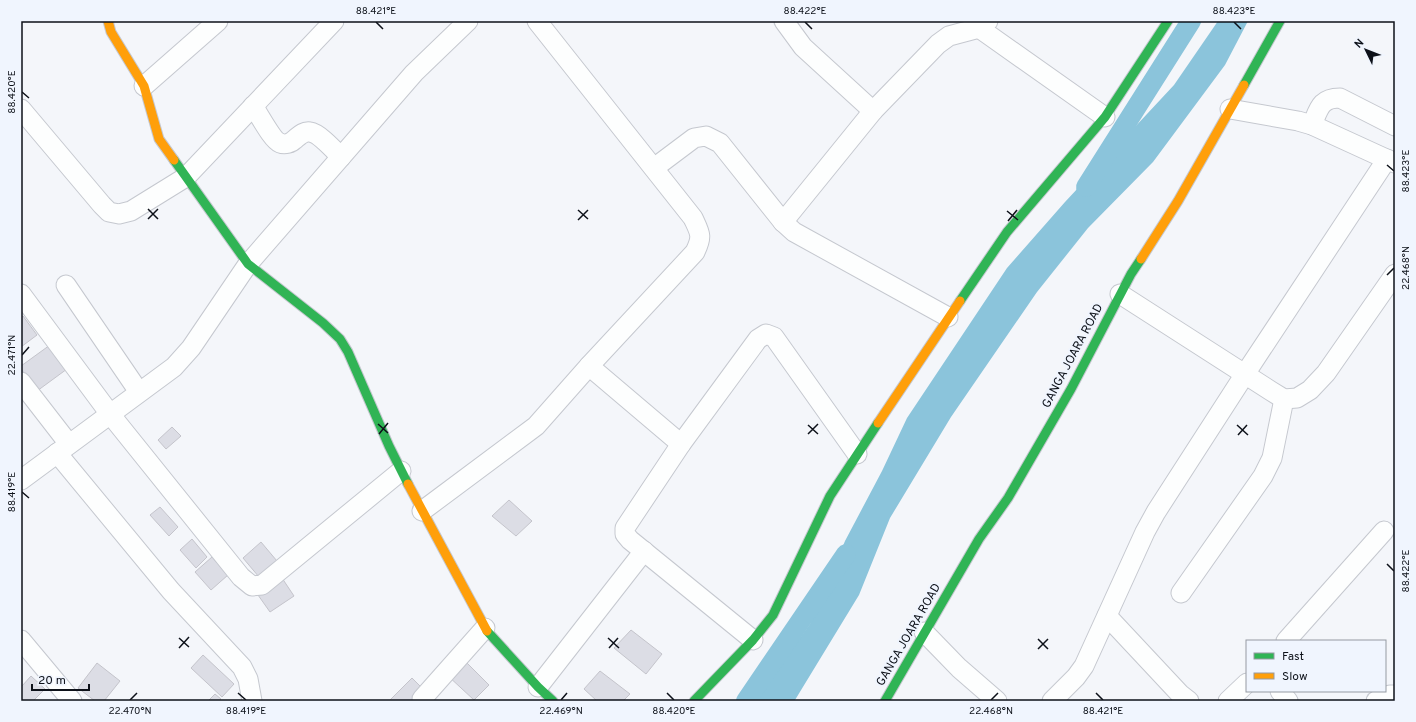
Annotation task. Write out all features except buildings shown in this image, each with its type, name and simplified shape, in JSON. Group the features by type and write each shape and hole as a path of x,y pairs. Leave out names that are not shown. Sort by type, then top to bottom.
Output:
{"street":[{"path":"108,21 111,32 144,86 159,139 248,264 323,323 340,339 348,352 401,471 485,628 538,687 553,701"},
{"path":"144,86 218,21"},
{"path":"21,109 102,205 109,212 119,214 131,210 186,177 334,21"},
{"path":"21,480 174,367 191,348 248,264 414,74 468,21"},
{"path":"422,511 536,426 589,366 695,252 701,241 693,218 537,21"},
{"path":"784,21 803,47 873,111"},
{"path":"694,701 753,640 773,614 830,496 948,317 1007,232 1105,117 1168,21"},
{"name":"GANGA JOARA ROAD","path":"892,698 924,632 979,539 1008,498 1041,442 1071,389 1120,294 1178,201 1280,21"},
{"path":"783,222 873,111 938,44 949,36 984,24 1105,117"},
{"path":"1312,125 1321,104 1330,98 1340,98 1395,126"},
{"path":"253,106 274,138 279,143 285,144 293,141 302,132 311,132 318,135 341,157"},
{"path":"1052,701 1084,666 1145,532 1153,519 1245,374 1391,161 1312,125 1298,121 1230,109"},
{"path":"654,168 694,138 706,136 720,143 783,222 794,232 948,317"},
{"path":"1120,294 1284,399 1297,398 1310,390 1326,372 1395,274"},
{"path":"66,285 139,392"},
{"path":"21,294 110,414 241,577 252,586 262,585 401,471"},
{"path":"753,640 630,540 625,534 625,528 681,444 758,339 766,334 774,337 857,454"},
{"path":"589,366 681,444"},
{"path":"21,382 63,449 171,591 242,667 248,679 252,701"},
{"path":"1180,593 1263,476 1272,458 1284,399"},
{"path":"1287,640 1384,531"},
{"path":"538,687 644,551"},
{"path":"1107,616 1180,694 1189,701"},
{"path":"422,699 485,628"},
{"path":"924,632 959,668 998,701"},
{"path":"21,640 72,701"},
{"path":"1228,701 1246,684"},
{"path":"1281,692 1288,701"},
{"path":"1376,701 1390,695 1395,695"}],"water":[{"path":"1218,21 1248,21 1225,65 1153,162 1088,228 1037,292 951,417 890,518 859,595 795,700 742,701 768,683 810,624 845,541 882,471 907,418 1007,268 1065,202 1174,85"}],"waterway":[{"path":"1086,187 1191,21"},
{"path":"746,701 846,554"}],"traffic: fast":[{"path":"960,301 1007,232 1105,117 1168,21"},
{"path":"1244,85 1280,21"},
{"path":"174,160 248,264 323,323 340,339 348,352 389,446 408,484"},
{"path":"885,701 979,539 1008,498 1071,389 1131,274 1141,259"},
{"path":"694,701 753,640 773,615 830,496 878,423"},
{"path":"487,631 538,687 553,701"}],"traffic: slow":[{"path":"108,21 111,32 144,86 159,139 174,160"},
{"path":"1141,259 1178,201 1244,85"},
{"path":"878,423 960,301"},
{"path":"408,484 487,631"}]}
